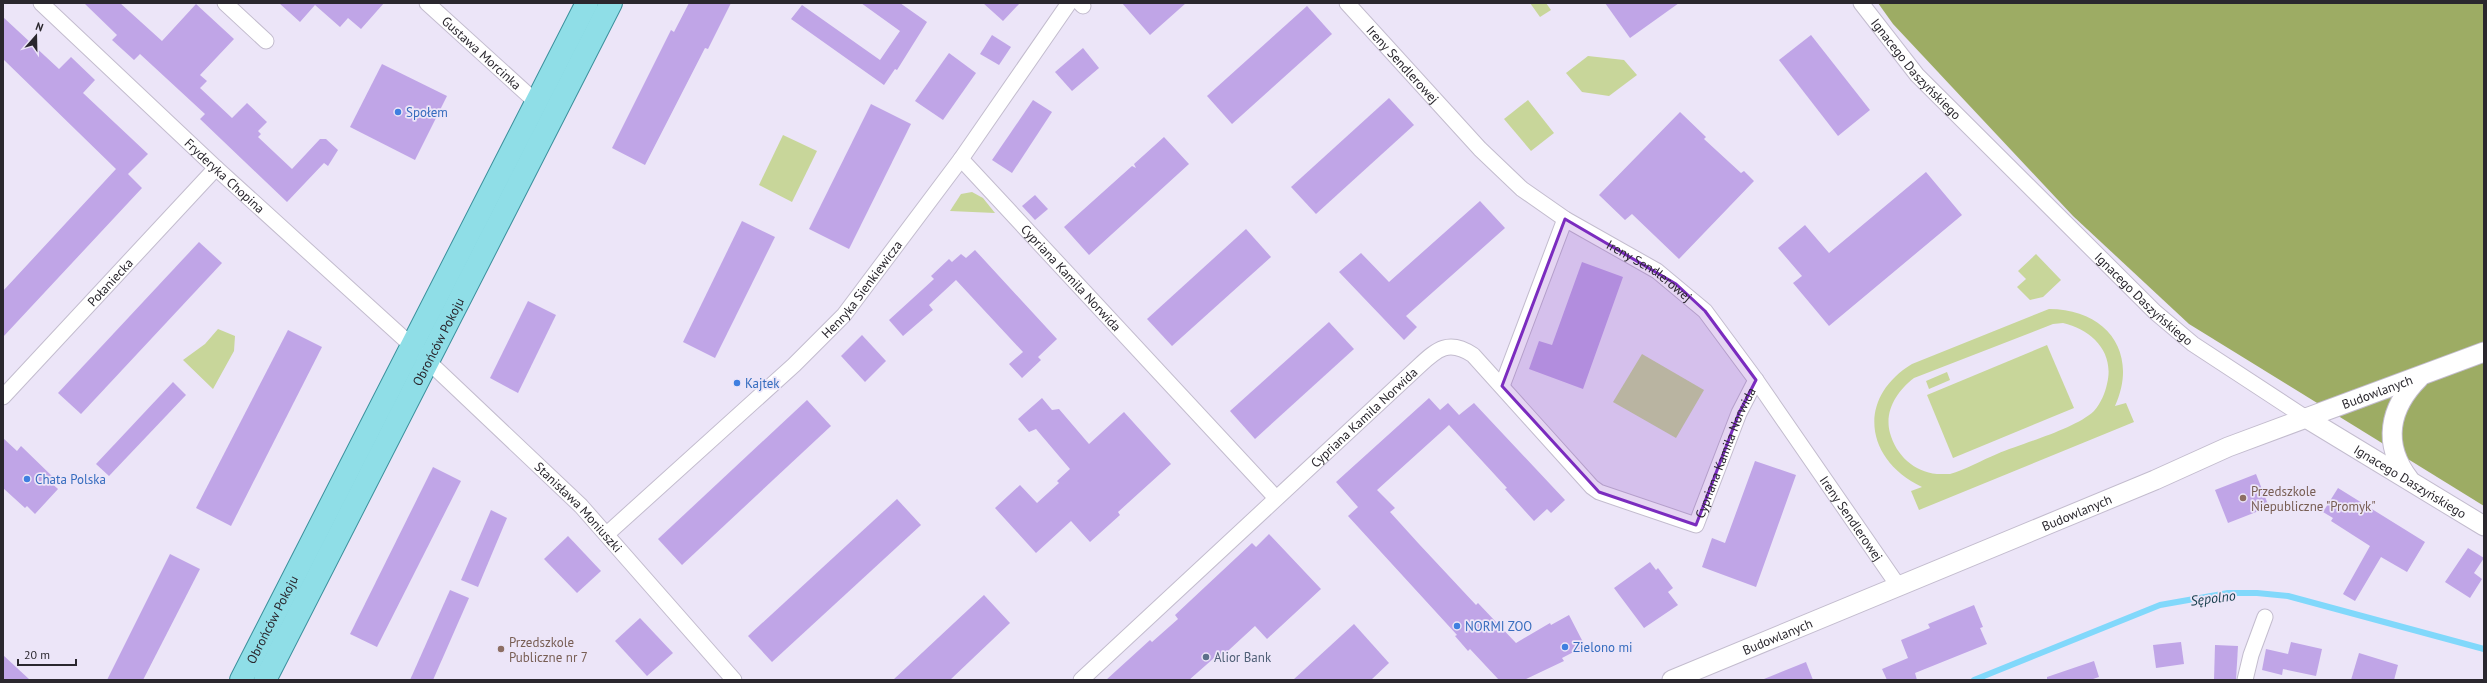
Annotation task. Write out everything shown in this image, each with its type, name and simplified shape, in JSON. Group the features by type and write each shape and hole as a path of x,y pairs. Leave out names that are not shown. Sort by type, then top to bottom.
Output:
{"main road":[{"name":"Obrońców Pokoju","path":"241,680 411,344 587,3"},
{"name":"Obrońców Pokoju","path":"265,680 611,3"}],"street":[{"name":"Fryderyka Chopina","path":"41,3 216,168 411,344"},
{"path":"225,3 266,41"},
{"name":"Gustawa Morcinka","path":"427,3 536,102"},
{"name":"Ireny Sendlerowej","path":"1347,3 1497,166 1542,205 1657,271 1676,284 1705,311 1756,380 1898,586"},
{"name":"Ignacego Daszyńskiego","path":"1861,3 1917,75 2154,312 2193,344 2306,418 2484,526"},
{"name":"Henryka Sienkiewicza","path":"607,534 794,365 844,315 1077,4"},
{"name":"Cypriana Kamila Norwida","path":"961,159 1276,498 1418,366 1442,348 1451,347 1464,349 1473,355 1595,490 1609,497 1696,525 1739,413 1756,380"},
{"name":"Połaniecka","path":"3,397 216,168"},
{"path":"1502,386 1565,219"},
{"name":"Stanisława Moniuszki","path":"411,344 607,534 734,680"},
{"name":"Budowlanych","path":"1672,680 2155,480 2228,447 2484,352"},
{"path":"2412,482 2402,470 2394,451 2392,430 2395,410 2405,392 2420,377"},
{"path":"1080,680 1276,498"},
{"path":"2245,680 2251,655 2265,617"}],"highlighted area":[{"path":"1565,219 1676,284 1705,311 1756,380 1739,413 1696,525 1599,492 1502,386"}],"green space":[{"path":"1530,3 1546,3 1551,10 1540,17"},
{"path":"1878,3 2484,3 2484,506 2189,324 2073,216 1893,24"},
{"path":"1588,56 1624,60 1637,75 1609,96 1582,92 1566,73"},
{"path":"1528,100 1554,133 1531,151 1504,119"},
{"path":"783,135 817,151 792,202 759,185"},
{"path":"972,192 983,198 995,213 950,211 961,194"},
{"path":"2036,254 2061,280 2043,297 2030,300 2017,287 2026,279 2018,271"},
{"path":"2049,309 2069,311 2087,317 2102,326 2113,338 2120,352 2123,368 2121,387 2115,406 2126,403 2134,422 1919,510 1911,491 1922,487 1903,475 1889,461 1879,445 1875,428 1876,411 1882,394 1894,378 1912,364","holes":["2063,323 2074,326 2092,337 2099,344 2108,362 2109,372 2104,394 2094,411 2085,418 2062,430 1997,454 1950,474 1929,473 1921,470 1901,455 1890,433 1890,409 1897,395 1914,378 2053,324"]},
{"path":"218,329 235,336 234,351 213,389 183,360 205,344"},
{"path":"2047,345 2074,408 1953,458 1927,395"},
{"path":"1642,354 1704,390 1676,438 1613,402"},
{"path":"1947,372 1950,380 1929,389 1926,381"}],"building":[{"path":"84,3 120,3 162,41 196,4 234,39 200,75 207,81 200,88 232,118 247,103 267,122 258,131 261,134 258,137 292,169 320,139 326,139 338,150 328,166 324,163 287,202 200,119 205,114 140,54 134,60 112,40 117,35"},
{"path":"279,3 384,3 361,29 348,18 340,27 315,5 300,22"},
{"path":"689,3 731,3 708,49 705,48 645,165 612,148 671,30 674,32"},
{"path":"861,3 900,3 927,22 897,70 895,69 884,85 791,19 802,5 880,60 900,31"},
{"path":"983,3 1020,3 1003,21"},
{"path":"1122,3 1186,3 1150,35"},
{"path":"1605,3 1679,3 1630,38"},
{"path":"1307,6 1332,34 1232,124 1207,96"},
{"path":"3,17 59,69 71,57 95,80 83,93 148,154 128,174 142,188 3,337 3,291 116,169 3,59"},
{"path":"992,35 1011,47 999,65 980,54"},
{"path":"1811,35 1870,110 1838,136 1779,60"},
{"path":"1083,48 1099,68 1072,91 1055,72"},
{"path":"949,53 976,73 943,120 915,101"},
{"name":"Społem","path":"382,64 447,96 415,160 350,127"},
{"path":"1389,98 1414,125 1316,214 1291,187"},
{"path":"1033,100 1052,112 1012,173 992,160"},
{"path":"871,104 911,124 849,249 809,229"},
{"path":"1680,112 1706,137 1704,139 1741,173 1744,171 1754,181 1679,259 1632,214 1625,220 1599,195"},
{"path":"1164,137 1189,164 1089,255 1064,227 1132,166 1136,168 1134,164"},
{"path":"1926,172 1962,215 1829,326 1793,283 1802,276 1778,248 1805,225 1829,253"},
{"path":"1035,195 1048,209 1035,220 1022,206"},
{"path":"1480,201 1505,228 1406,316 1417,327 1404,340 1339,272 1361,253 1389,282"},
{"path":"742,221 775,237 715,358 683,342"},
{"path":"1246,229 1271,257 1172,346 1147,319"},
{"path":"199,242 222,263 81,414 58,393"},
{"path":"975,250 1057,339 1038,357 1041,360 1022,378 1009,364 1023,352 956,280 929,305 933,310 903,336 889,320 934,279 931,276 949,259 952,262 961,254 966,258"},
{"path":"1582,262 1623,277 1583,389 1529,369 1539,341 1552,345"},
{"path":"528,301 556,315 518,393 490,378"},
{"path":"1329,322 1354,349 1255,439 1230,411"},
{"path":"288,330 322,347 231,526 196,508"},
{"path":"862,335 886,361 865,382 841,356"},
{"path":"173,382 186,395 109,476 96,464"},
{"path":"1042,398 1052,410 1059,409 1089,444 1124,412 1171,464 1118,512 1120,515 1090,542 1071,521 1036,553 995,508 1020,485 1037,503 1059,483 1057,481 1070,469 1036,429 1029,432 1018,419"},
{"path":"1429,398 1440,410 1448,403 1459,415 1474,403 1565,500 1551,513 1547,509 1534,521 1505,489 1507,488 1449,425 1377,490 1395,508 1390,512 1419,544 1476,605 1478,603 1516,643 1550,623 1551,625 1569,615 1585,646 1562,658 1564,661 1524,680 1499,680 1470,649 1468,651 1455,636 1457,635 1348,516 1358,507 1336,482"},
{"path":"807,400 831,426 682,565 658,539"},
{"name":"Chata Polska","path":"3,438 17,451 21,446 53,477 49,481 58,489 35,514 27,506 25,508 3,488"},
{"path":"1755,461 1796,475 1756,587 1702,567 1712,538 1725,543"},
{"path":"433,467 461,481 377,647 350,634"},
{"path":"2256,474 2269,507 2228,523 2215,490"},
{"path":"2338,488 2425,542 2407,572 2381,557 2355,601 2343,594 2370,546 2331,521 2333,518 2323,512"},
{"path":"897,499 921,525 772,662 748,636"},
{"path":"491,510 507,518 478,587 461,580"},
{"path":"1269,534 1321,589 1267,639 1255,626 1217,661 1214,658 1189,680 1106,680 1150,640 1152,642 1178,619 1175,615 1252,543 1256,547"},
{"path":"568,536 601,571 577,593 544,559"},
{"path":"2468,548 2484,558 2474,573 2482,579 2470,598 2445,582"},
{"path":"170,554 200,569 143,680 107,680"},
{"path":"1650,562 1656,570 1658,568 1673,588 1668,592 1678,605 1644,628 1614,588"},
{"path":"450,590 469,598 433,680 410,680"},
{"path":"984,595 1010,623 950,680 893,680"},
{"path":"1974,605 1983,627 1980,628 1987,644 1915,673 1917,680 1887,680 1882,669 1908,658 1901,640 1930,628 1928,624"},
{"path":"640,618 673,653 647,676 615,641"},
{"path":"1354,624 1389,663 1371,680 1293,680"},
{"path":"2181,642 2184,664 2156,668 2153,645"},
{"path":"2291,642 2322,649 2316,676 2283,669 2282,675 2262,670 2266,649 2288,654"},
{"path":"2215,645 2238,646 2236,680 2214,680"},
{"path":"2359,653 2398,665 2394,680 2351,680"},
{"path":"3,655 30,680 3,680"},
{"path":"2094,661 2099,677 2090,680 2047,680 2047,677"},
{"path":"1806,662 1813,680 1764,680 1764,679"}],"waterway":[{"name":"Sępolno","path":"1974,680 2160,605 2228,593 2257,593 2288,596 2484,649"}],"place":[{"name":"Społem","path":"398,112"},
{"name":"Kajtek","path":"737,383"},
{"name":"Chata Polska","path":"27,479"},
{"name":"Przedszkole Niepubliczne \"Promyk\"","path":"2243,498"},
{"name":"NORMI ZOO","path":"1457,626"},
{"name":"Zielono mi","path":"1565,647"},
{"name":"Przedszkole Publiczne nr 7","path":"501,649"},
{"name":"Alior Bank","path":"1206,657"}]}
